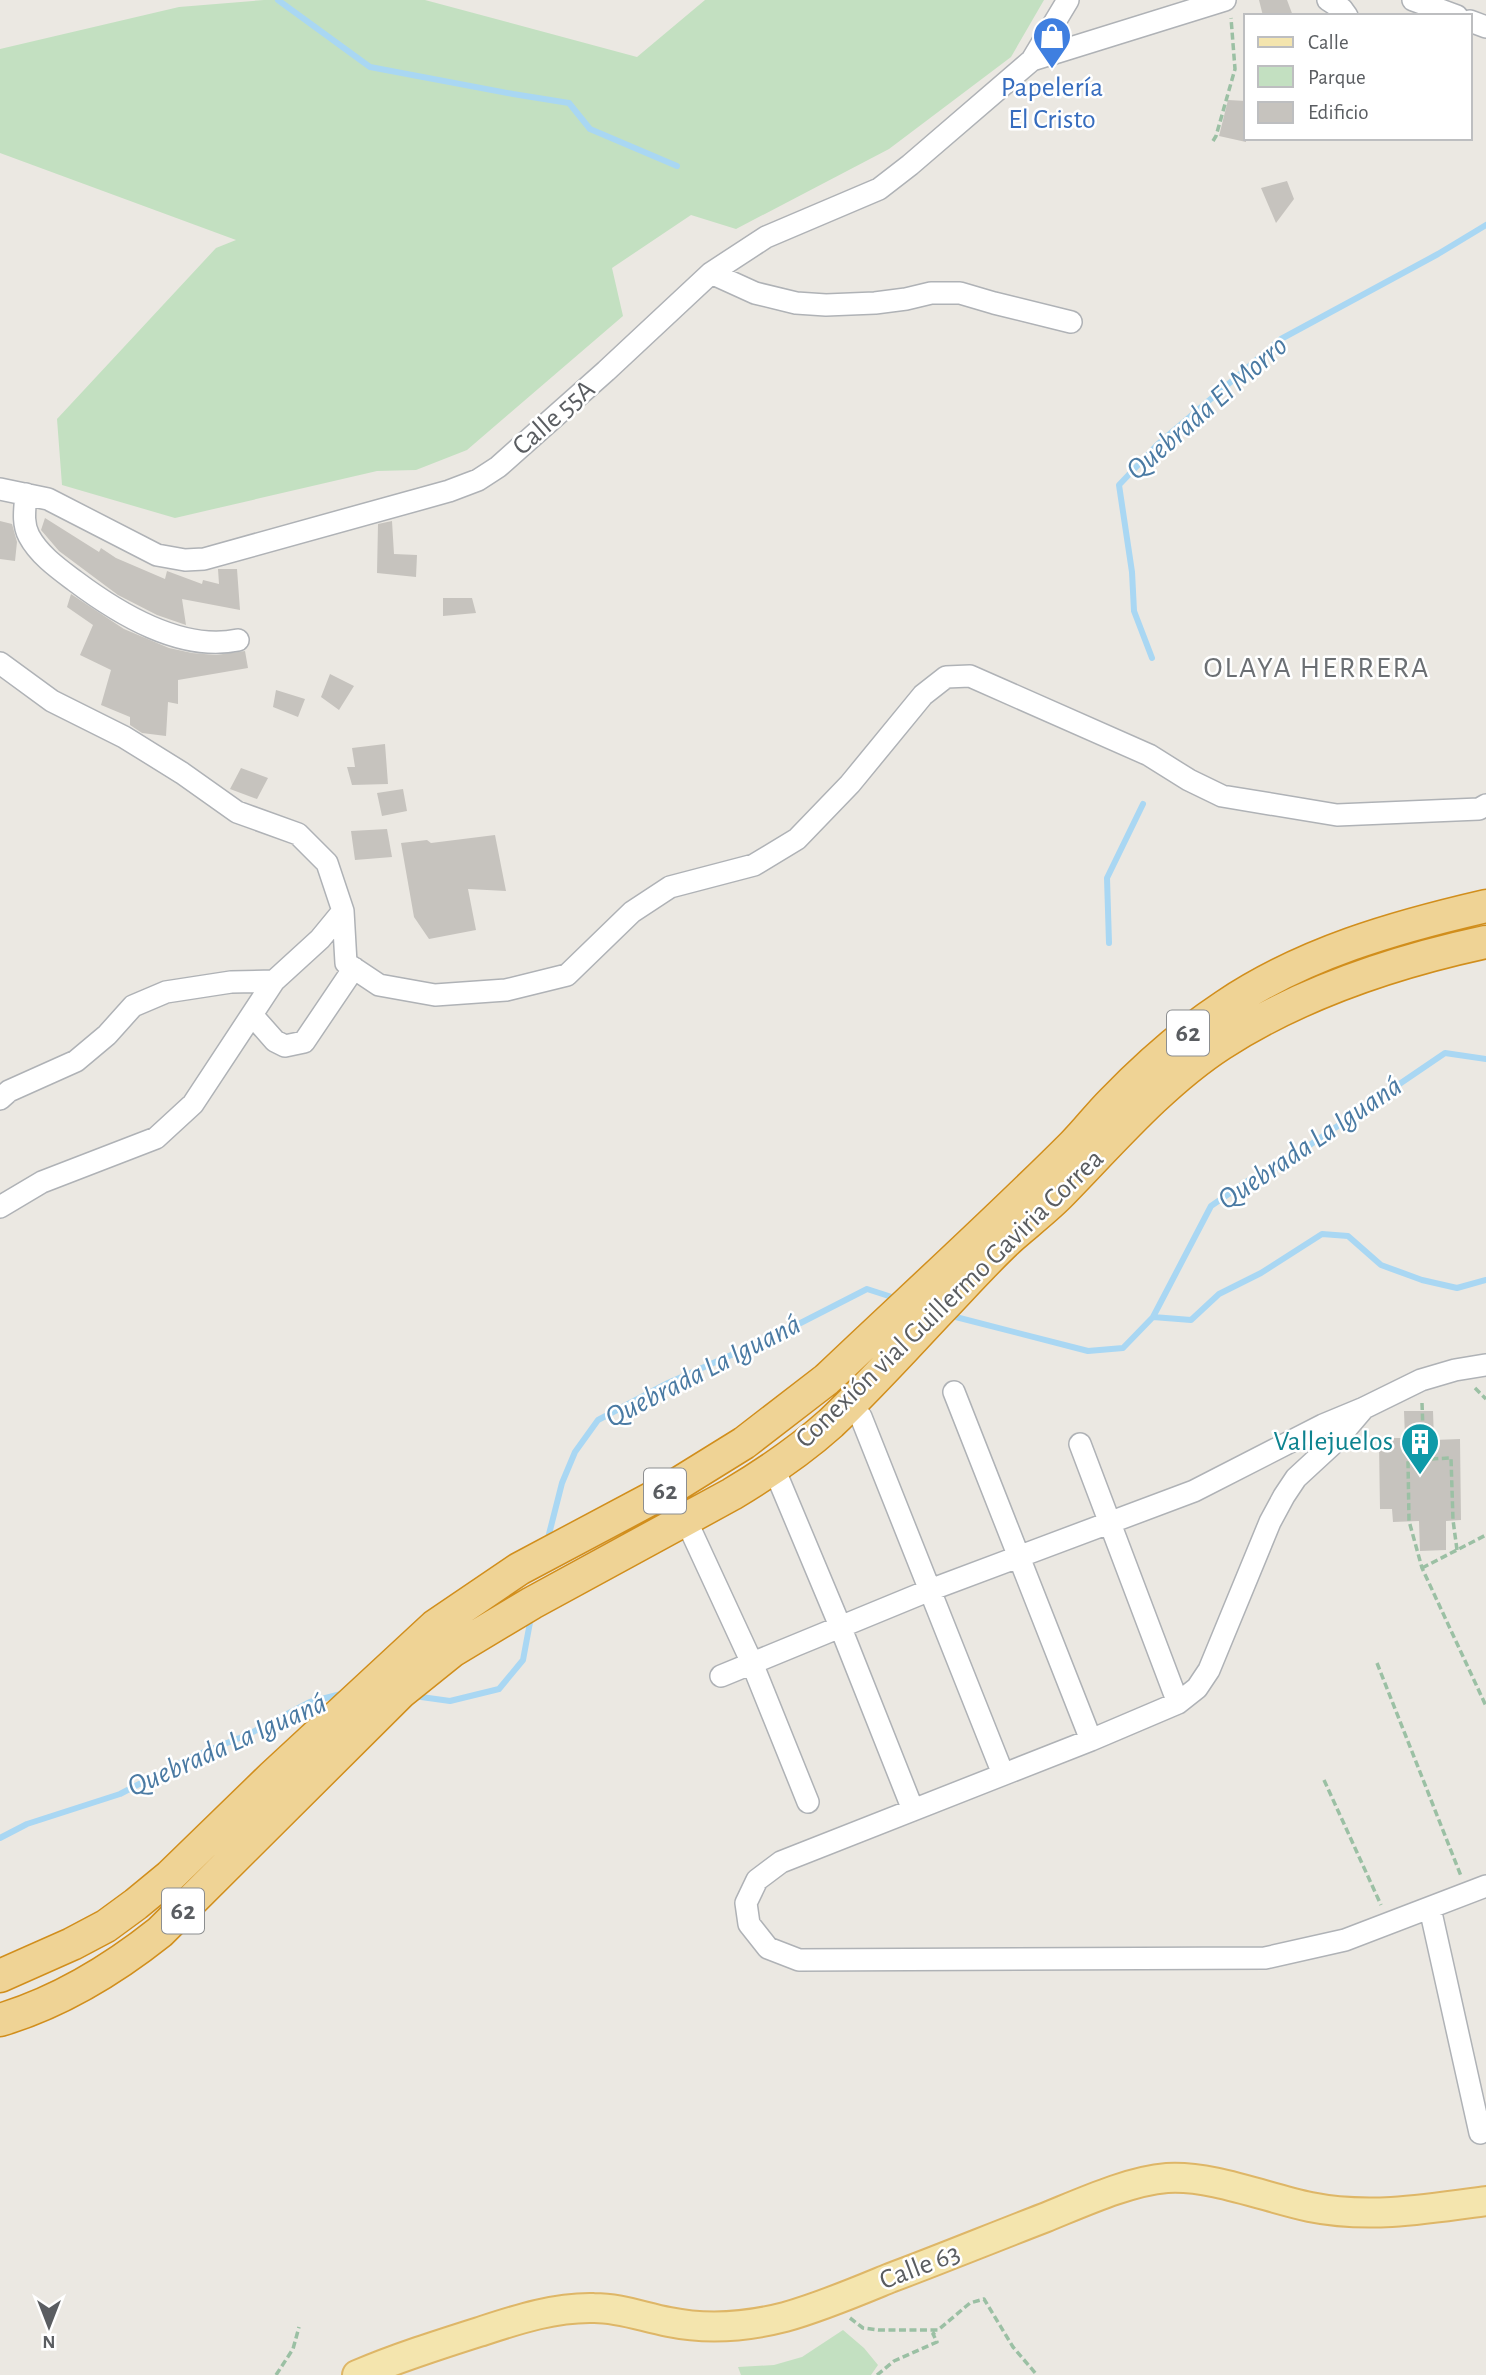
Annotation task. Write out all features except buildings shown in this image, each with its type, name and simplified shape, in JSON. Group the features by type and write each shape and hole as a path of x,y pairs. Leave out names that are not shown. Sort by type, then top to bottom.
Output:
{"highway":[{"name":"Conexión vial Guillermo Gaviria Correa","path":"0,1976 106,1926 324,1749 452,1651 532,1602 732,1494 794,1452 848,1406 1138,1077 1185,1035 1226,1005 1320,954 1424,920 1486,906"},
{"name":"Conexión vial Guillermo Gaviria Correa","path":"1004,1228 1050,1205 1166,1090 1220,1045 1280,1011 1375,971 1430,954 1486,942"},
{"name":"Conexión vial Guillermo Gaviria Correa","path":"0,2020 61,1997 95,1979 160,1932 191,1903 324,1749"}],"main road":[{"name":"Calle 63","path":"357,2375 453,2340 523,2318 556,2311 593,2308 626,2311 706,2328 739,2327 786,2316 852,2294 1095,2198 1167,2178 1207,2182 1312,2208 1371,2213 1418,2211 1486,2201"}],"street":[{"path":"1032,60 1068,0"},
{"path":"1328,0 1346,14"},
{"path":"1413,0 1452,14"},
{"path":"1032,60 1227,5"},
{"name":"Calle 55A","path":"0,489 60,504 157,555 185,560 204,559 449,491 478,480 498,467 579,396 710,273 766,237 879,189 1032,60"},
{"path":"710,273 755,293 796,303 875,303 931,293 960,293 1071,322"},
{"path":"26,494 25,523 28,535 36,547 99,599 122,613 184,638 224,643 238,640"},
{"path":"0,663 52,701 124,737 237,812 298,834 327,863 343,911 346,963 379,985 435,995 506,990 567,975 632,912 670,887 754,865 797,839 849,783 923,695 946,677 970,676 1149,755 1189,780 1222,796 1337,815 1479,809 1486,805"},
{"path":"0,1207 42,1182 156,1138 193,1104 274,981 320,939 343,911"},
{"path":"252,1015 275,1041 285,1046 303,1042 354,968"},
{"path":"0,1099 9,1091 76,1061 107,1035 134,1006 166,992 231,982 274,981"},
{"path":"721,1675 930,1590 1194,1491 1322,1426 1421,1380 1485,1365"},
{"path":"954,1392 1091,1740"},
{"path":"1364,1408 1335,1442 1296,1478 1284,1496 1270,1522 1209,1670 1197,1688 1178,1703 1091,1740 781,1862 757,1880 746,1903 749,1924 768,1948 800,1960 1265,1958 1345,1940 1477,1890"},
{"path":"861,1417 1003,1774"},
{"path":"1080,1444 1178,1703"},
{"path":"778,1478 913,1810"},
{"path":"691,1531 752,1663 808,1802"},
{"path":"1430,1908 1480,2133"}],"path":[{"path":"1213,141 1235,69 1227,5"},
{"path":"1421,1380 1424,1459"},
{"path":"1457,1550 1451,1458 1408,1460 1409,1521 1422,1568 1486,1706"},
{"path":"1422,1568 1486,1535"},
{"path":"1377,1663 1477,1890"},
{"path":"1324,1780 1390,1923"},
{"path":"877,2375 894,2361 937,2342 933,2334 970,2303 984,2299 1013,2347 1037,2375"},
{"path":"844,2311 863,2328 938,2330"},
{"path":"276,2375 293,2349 299,2327"}],"green space":[{"path":"264,0 425,0 637,57 705,0 1044,0 1011,57 889,149 736,229 691,215 612,268 623,316 467,450 416,470 377,471 175,518 62,485 57,419 216,248 236,240 0,153 0,49 179,7"},
{"path":"843,2330 864,2348 878,2365 871,2375 741,2375 738,2367 774,2365 802,2357"}],"waterway":[{"path":"278,0 370,67 569,103 590,129 677,166"},
{"name":"Quebrada El Morro","path":"1152,658 1134,611 1132,572 1119,485 1158,444 1281,339 1486,225"},
{"name":"Quebrada El Morro","path":"1109,943 1107,878 1143,804"},
{"name":"Quebrada La Iguaná","path":"948,1315 1088,1351 1123,1348 1153,1317 1211,1206 1252,1178 1276,1168 1445,1053 1486,1059"},
{"path":"1153,1317 1191,1320 1219,1294 1261,1273 1322,1234 1348,1236 1381,1265 1422,1280 1457,1288 1486,1280"},
{"name":"Quebrada La Iguaná","path":"547,1542 562,1483 575,1452 598,1420 668,1383 781,1333 867,1289 898,1299"},
{"name":"Quebrada La Iguaná","path":"414,1696 450,1701 499,1689 523,1660 531,1617"},
{"name":"Quebrada La Iguaná","path":"0,1838 27,1824 120,1794 187,1759 247,1735 310,1702 345,1693"}],"place":[{"name":"Papelería El Cristo","path":"1052,70"},
{"name":"Vallejuelos","path":"1420,1476"}],"district":[{"name":"OLAYA HERRERA","path":"1317,668"}]}
